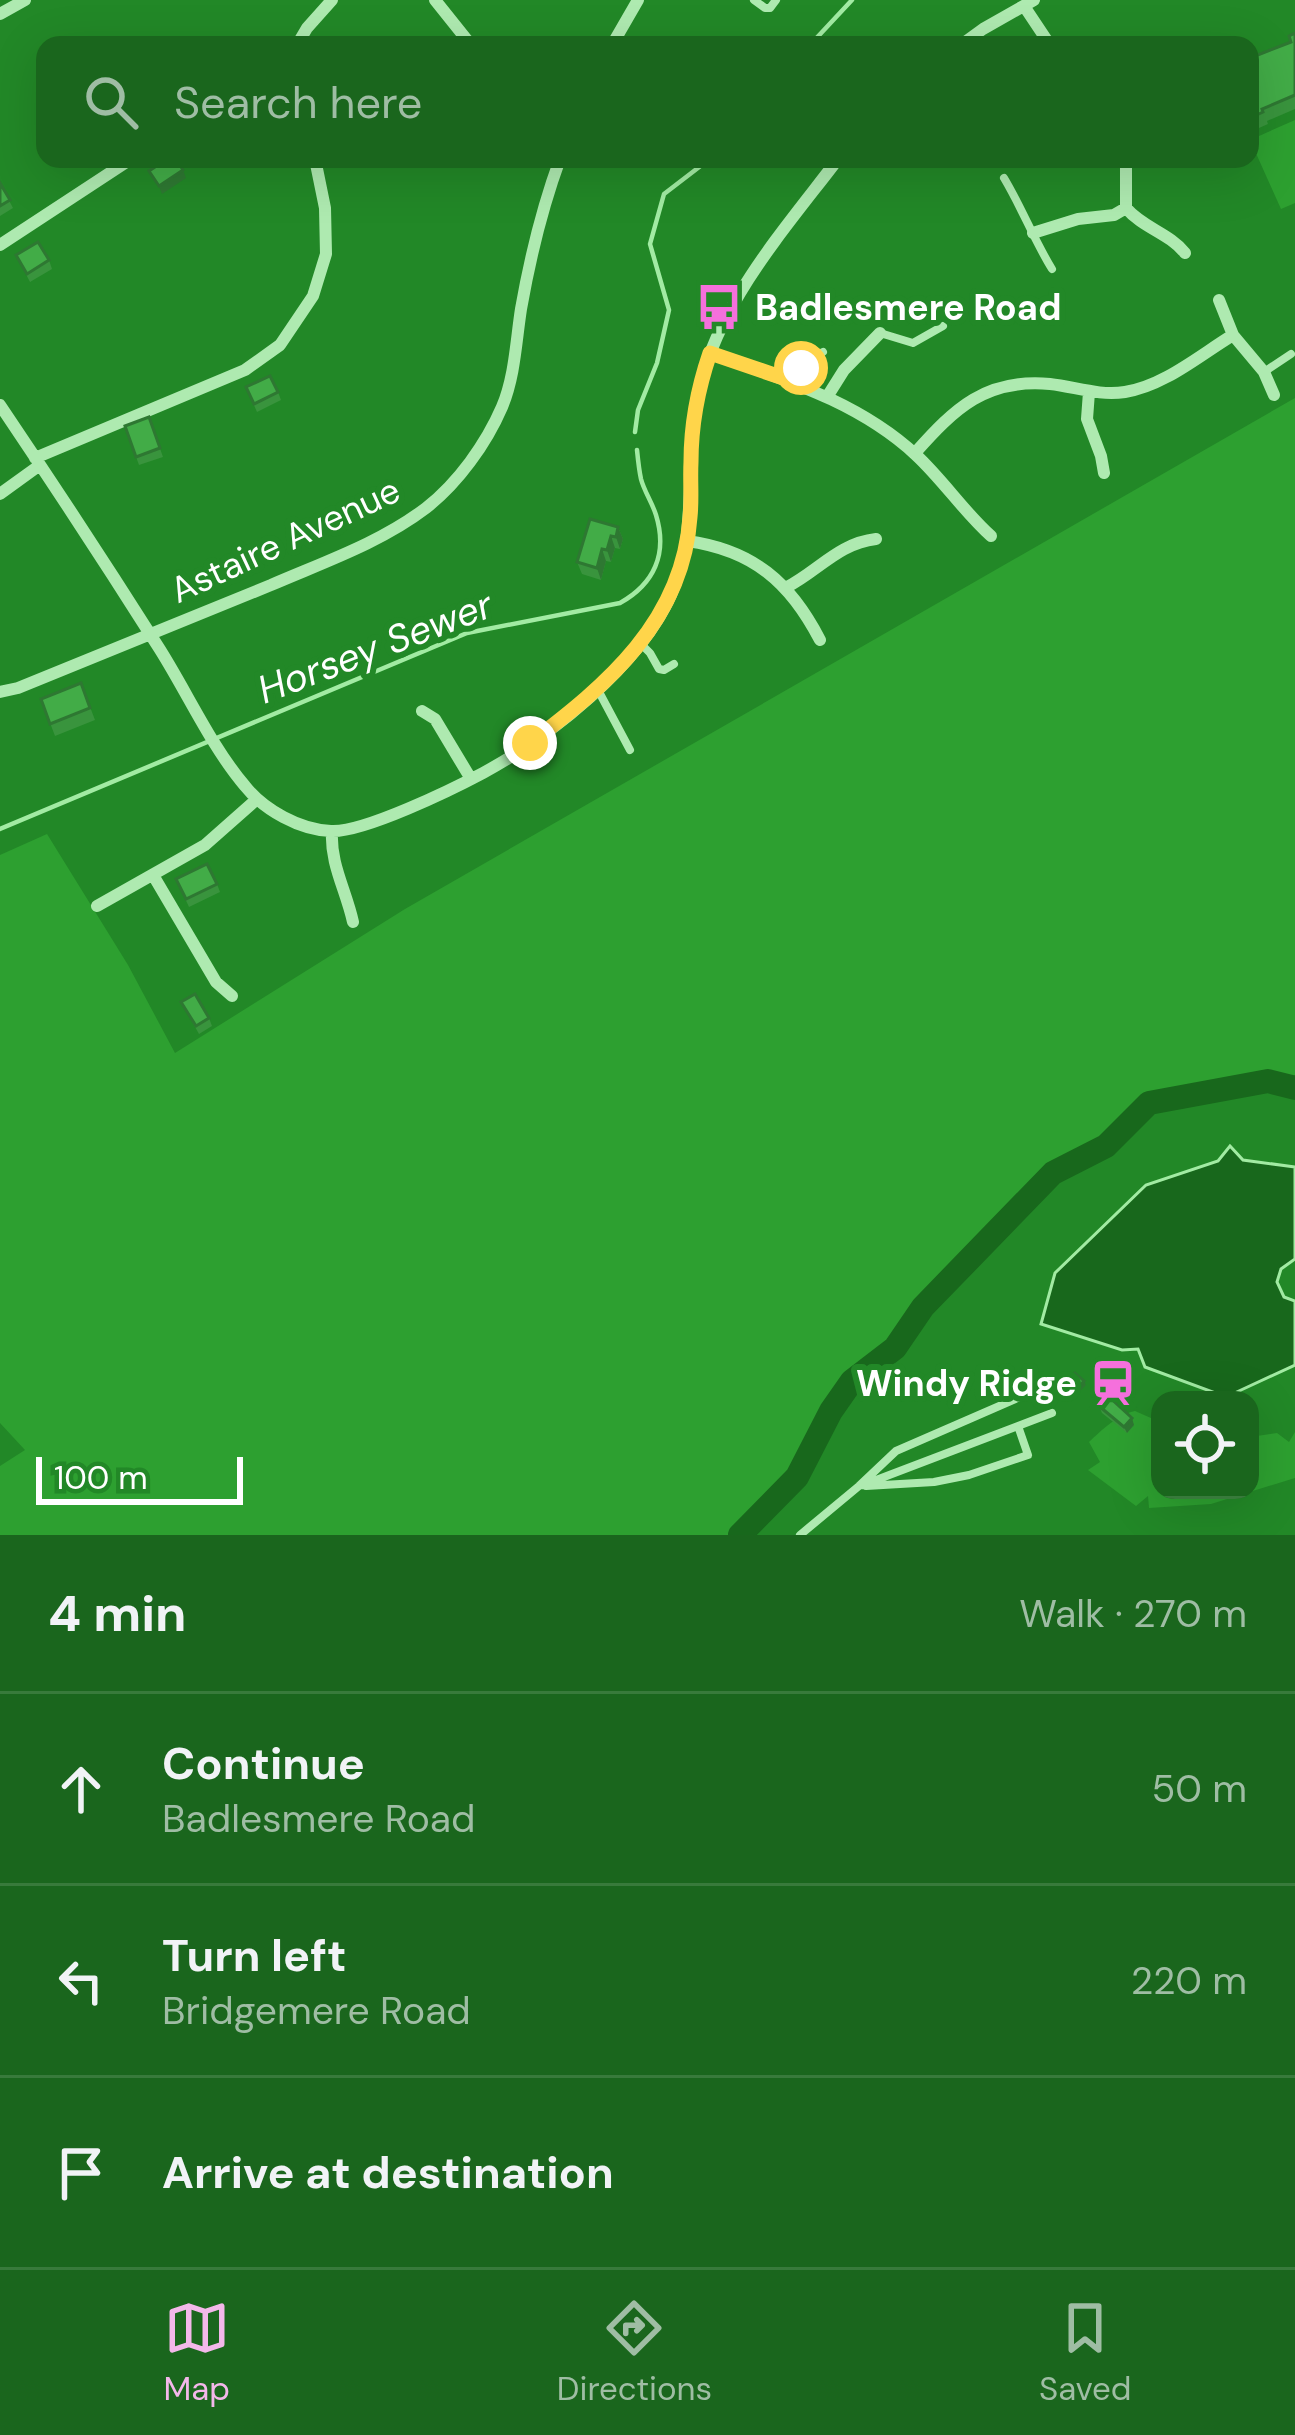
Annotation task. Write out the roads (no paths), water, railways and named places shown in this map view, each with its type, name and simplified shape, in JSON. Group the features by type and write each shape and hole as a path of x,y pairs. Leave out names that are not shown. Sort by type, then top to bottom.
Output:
{"street":[{"path":"0,14 25,0"},
{"path":"303,36 332,0"},
{"path":"435,0 464,36"},
{"path":"617,36 638,0"},
{"path":"976,36 1029,3 1046,36"},
{"path":"0,244 117,168"},
{"path":"0,494 38,462 244,370 280,346 313,296 326,254 326,208 317,168"},
{"name":"Astaire Avenue","path":"0,692 366,544 429,505 455,479 491,430 504,403 536,236 557,168"},
{"path":"0,405 244,785 280,815 332,831 358,826 445,793 530,743 597,689 641,644 679,576 687,541 695,405 710,353 747,281 831,168"},
{"path":"1126,168 1126,208 1140,222 1177,243 1185,254"},
{"path":"1033,232 1126,208"},
{"path":"1219,300 1233,335 1264,372 1274,395"},
{"path":"827,397 844,370 880,333"},
{"path":"915,453 967,402 1003,385 1050,384 1107,393 1141,388 1233,335"},
{"path":"710,353 795,382 874,424 915,453 991,536"},
{"path":"1089,392 1087,418 1104,473"},
{"path":"787,587 857,541 876,539"},
{"path":"687,541 726,548 764,569 787,587 820,640"},
{"path":"422,711 435,719 471,779"},
{"path":"97,906 218,836 257,799"},
{"path":"332,831 333,862 353,922"},
{"path":"153,875 216,982 232,996"}],"lane":[{"path":"754,0 765,8 776,0"},
{"path":"1004,178 1052,269"},
{"path":"880,333 913,343 943,326"},
{"path":"795,382 806,362 823,352"},
{"path":"1264,372 1291,354"},
{"path":"641,644 658,669 674,664"},
{"path":"597,689 630,750"},
{"path":"800,1535 896,1451 1029,1393"},
{"path":"859,1486 1052,1413"},
{"path":"859,1486 934,1482 1028,1455 1018,1426"}],"waterway":[{"name":"Horsey Sewer","path":"818,36 852,0"},
{"name":"Horsey Sewer","path":"635,432 669,310 650,244 664,194 698,168"},
{"name":"Horsey Sewer","path":"0,829 467,633 620,603 642,587 659,555 659,529 641,479 637,450"},
{"path":"740,1535 797,1477 852,1381 895,1348 923,1307 1053,1173 1106,1146 1149,1103 1268,1081 1295,1088"}],"place":[{"name":"Badlesmere Road","path":"719,307"},
{"name":"Windy Ridge","path":"1113,1383"}]}
